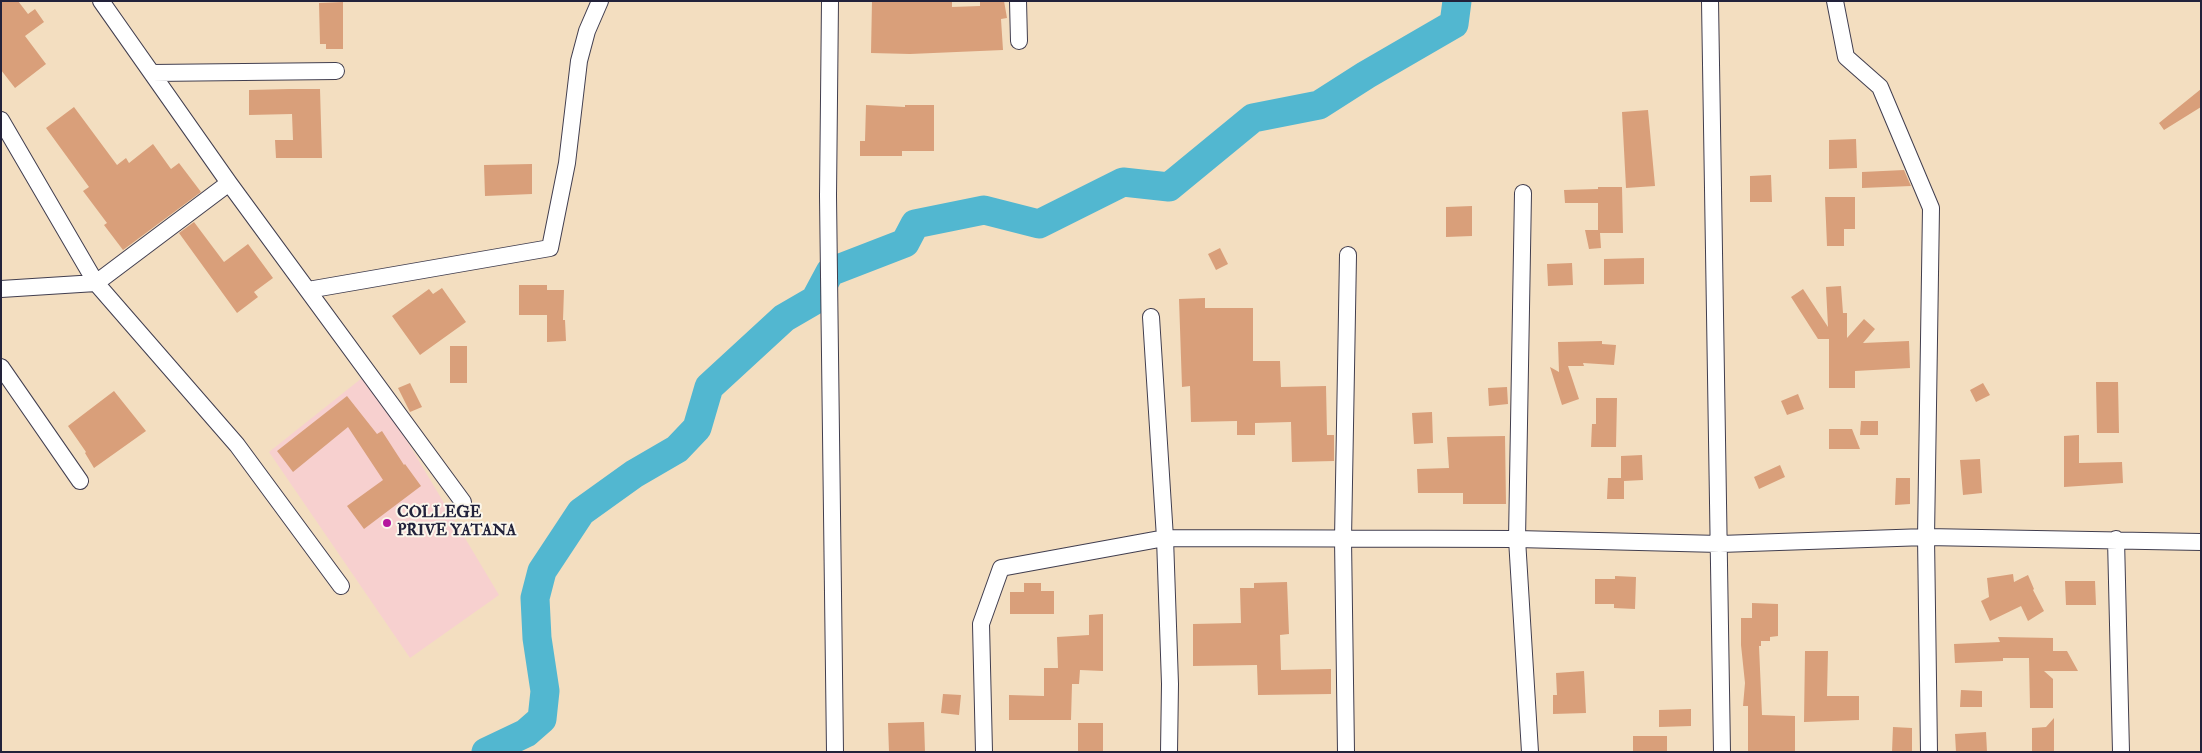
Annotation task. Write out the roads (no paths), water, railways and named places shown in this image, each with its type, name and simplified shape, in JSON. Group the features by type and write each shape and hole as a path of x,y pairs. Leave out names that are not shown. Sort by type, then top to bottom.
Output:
{"street":[{"path":"101,1 229,183 463,502"},
{"path":"308,290 550,248 567,163 579,61 587,31 600,1"},
{"path":"830,1 828,196 835,752"},
{"path":"1018,1 1019,41"},
{"path":"1710,1 1722,752"},
{"path":"1834,1 1846,57 1880,87 1931,208 1926,537 1929,752"},
{"path":"152,73 336,71"},
{"path":"3,125 96,283 237,445 341,586"},
{"path":"1,289 96,283 229,183"},
{"path":"1523,192 1517,539 1530,752"},
{"path":"1346,752 1343,539 1348,256"},
{"path":"1151,317 1165,538 1170,684 1169,752"},
{"path":"1,367 80,481"},
{"path":"984,752 981,624 1000,568 1165,538 1517,539 1720,544 1926,537 2201,542"},
{"path":"2116,539 2120,752"}],"waterway":[{"path":"486,752 526,733 542,719 545,691 537,638 535,598 542,571 581,512 634,474 677,449 697,428 709,387 784,318 815,300 830,272 905,243 915,224 984,210 1039,224 1123,182 1169,187 1253,118 1319,105 1366,75 1454,24 1457,1"}],"place":[{"name":"COLLEGE PRIVE YATANA","path":"387,523"}]}
